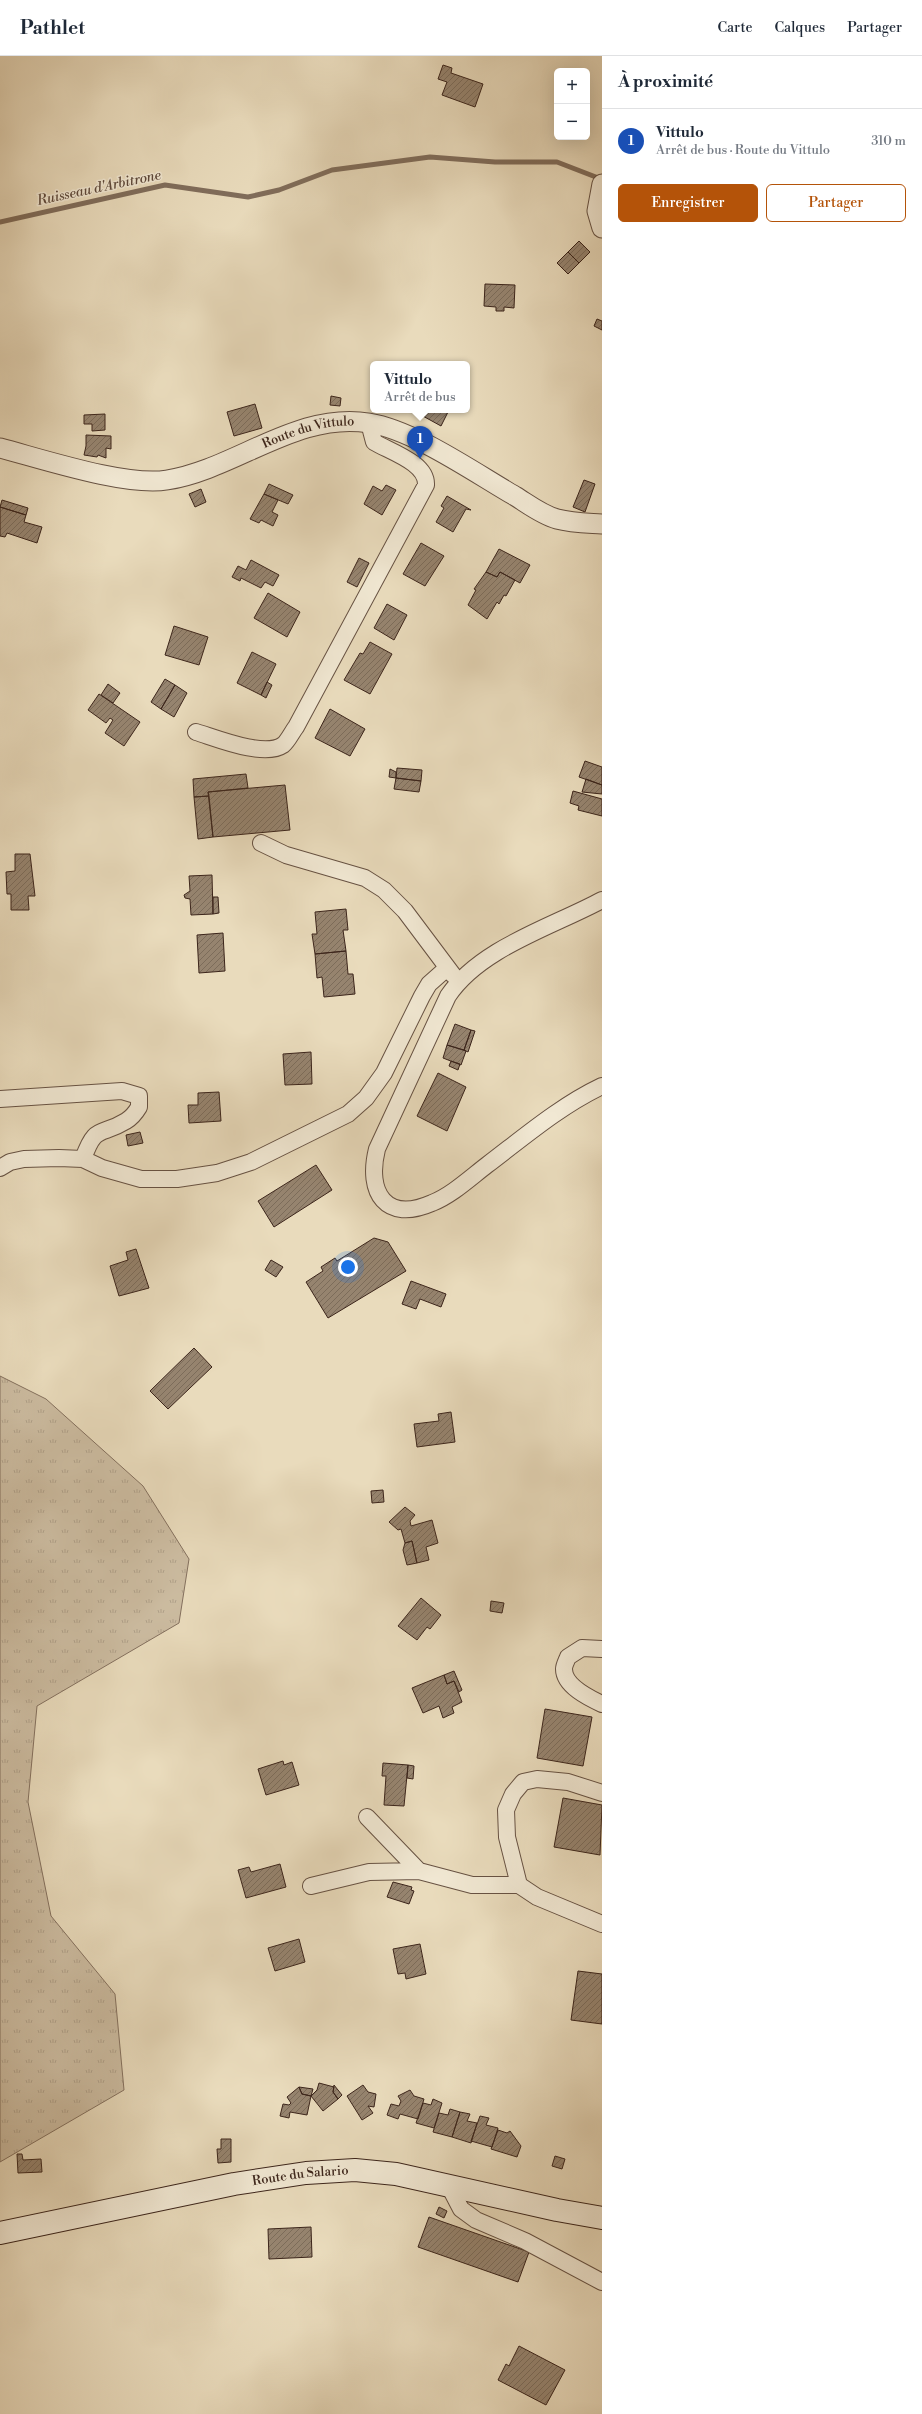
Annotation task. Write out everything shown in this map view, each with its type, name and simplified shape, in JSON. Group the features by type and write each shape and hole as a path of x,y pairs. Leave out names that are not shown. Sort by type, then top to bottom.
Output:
{"main road":[{"name":"Route du Salario","path":"0,2233 234,2184 306,2173 355,2170 396,2174 602,2218"}],"street":[{"path":"601,188 597,211 602,228"},
{"name":"Route du Vittulo","path":"0,448 103,474 142,480 166,480 190,475 316,424 347,421 369,423 394,429 422,443 556,519 602,524"},
{"path":"196,732 251,748 274,748 283,744 296,727 426,485 426,477 421,469 374,442 369,423"},
{"path":"261,844 286,854 365,878 384,890 405,911 458,981"},
{"path":"602,900 566,919 513,942 458,981 448,996 377,1149 372,1168 374,1182 379,1195 390,1206 408,1210 433,1203 465,1182 544,1121 583,1095 602,1086"},
{"path":"0,1168 10,1162 24,1159 83,1159 102,1168 141,1179 177,1179 217,1173 251,1162 348,1114 366,1098 384,1073 429,984 447,968"},
{"path":"0,1099 122,1091 139,1096 140,1108 127,1121 99,1132 89,1143 83,1159"},
{"path":"602,1649 582,1648 568,1657 564,1670 568,1681 586,1696 602,1704"},
{"path":"519,1885 507,1837 506,1810 513,1794 523,1782 537,1780 568,1782 602,1792"},
{"path":"367,1817 419,1871"},
{"path":"311,1886 369,1872 419,1871 472,1884 519,1885 537,1897 602,1924"},
{"path":"449,2186 461,2209 476,2220 525,2241 602,2282"}],"green space":[{"path":"0,1376 46,1399 143,1486 189,1559 179,1623 37,1706 28,1802 51,1916 115,1994 124,2090 0,2162"}],"building":[{"path":"443,65 452,68 451,73 483,84 475,107 442,95 447,82 438,79"},
{"path":"579,241 590,252 579,263 568,252"},
{"path":"568,252 579,263 568,274 557,263"},
{"path":"485,284 515,285 514,308 504,307 504,311 496,311 496,307 484,306"},
{"path":"597,319 602,321 602,330 594,326"},
{"path":"331,396 341,398 340,406 330,405"},
{"path":"255,404 262,428 234,436 227,412"},
{"path":"417,413 448,413 441,426"},
{"path":"105,414 105,430 92,431 92,424 84,424 84,415"},
{"path":"86,435 111,436 111,449 106,448 106,458 98,455 97,457 84,455"},
{"path":"584,480 595,484 585,512 573,507"},
{"path":"269,484 293,495 288,504 264,494"},
{"path":"386,485 396,490 382,515 364,504 373,486 382,491"},
{"path":"201,489 206,502 195,507 189,494"},
{"path":"264,494 278,500 272,512 278,515 273,526 261,520 259,523 250,519"},
{"path":"447,496 471,510 466,509 453,532 436,522 444,508 441,506"},
{"path":"2,500 28,508 26,515 0,507"},
{"path":"0,507 26,515 24,522 42,527 37,543 7,533 5,537 0,536"},
{"path":"421,543 444,556 425,586 403,574"},
{"path":"499,549 530,565 520,583 500,572 497,577 486,572"},
{"path":"359,558 369,563 357,587 347,582"},
{"path":"251,560 279,575 273,586 265,582 261,588 241,578 240,581 232,577 238,566 246,570"},
{"path":"486,572 497,577 500,572 515,580 506,596 504,595 499,604 497,602 487,619 468,605 476,590 474,589"},
{"path":"268,593 300,612 287,637 254,618"},
{"path":"387,604 407,615 394,640 374,628"},
{"path":"174,626 208,637 199,665 165,655"},
{"path":"370,642 392,654 370,694 344,680 360,653 363,654"},
{"path":"252,652 276,664 261,695 237,683"},
{"path":"165,679 175,685 161,709 151,702"},
{"path":"267,682 272,685 266,698 261,695"},
{"path":"108,684 120,693 113,703 101,695"},
{"path":"175,685 187,693 174,717 161,709"},
{"path":"99,694 140,722 124,746 105,733 113,720 110,718 106,723 88,710"},
{"path":"330,709 365,729 350,756 315,738"},
{"path":"585,761 602,767 602,785 579,777"},
{"path":"397,768 422,770 421,781 396,778"},
{"path":"390,769 396,772 396,778 389,777"},
{"path":"246,774 248,788 208,792 209,796 194,797 193,779"},
{"path":"396,778 421,781 419,792 394,789"},
{"path":"586,779 602,785 602,794 582,792"},
{"path":"285,785 290,830 213,837 208,792"},
{"path":"573,791 602,799 602,816 578,810 579,806 570,803"},
{"path":"209,796 213,837 198,839 194,797"},
{"path":"15,854 30,854 35,896 28,896 29,910 11,910 11,894 7,894 6,872 15,871"},
{"path":"212,875 213,914 191,915 190,899 185,898 184,895 190,891 189,876"},
{"path":"213,897 218,897 219,913 213,914"},
{"path":"346,909 348,930 343,930 346,951 315,954 312,934 317,934 315,912"},
{"path":"223,933 225,971 199,973 197,935"},
{"path":"346,951 348,974 353,974 355,994 324,997 322,977 317,978 315,954"},
{"path":"455,1024 471,1030 464,1050 447,1045"},
{"path":"471,1030 475,1031 468,1052 464,1050"},
{"path":"447,1045 466,1051 461,1065 443,1058"},
{"path":"311,1052 312,1084 285,1085 283,1054"},
{"path":"451,1061 460,1064 458,1070 449,1066"},
{"path":"438,1073 466,1087 447,1131 417,1116"},
{"path":"219,1092 221,1121 189,1123 188,1105 198,1105 198,1093"},
{"path":"140,1132 143,1143 128,1146 126,1135"},
{"path":"316,1165 332,1190 274,1227 258,1201"},
{"path":"374,1238 388,1242 406,1271 328,1318 306,1282 323,1271 321,1267 335,1258 337,1261"},
{"path":"136,1249 149,1288 119,1296 110,1266 128,1260 126,1252"},
{"path":"271,1260 283,1267 276,1277 265,1270"},
{"path":"411,1281 446,1294 441,1307 420,1299 416,1309 402,1304"},
{"path":"194,1348 212,1367 168,1409 150,1391"},
{"path":"451,1412 455,1442 417,1447 414,1424 439,1421 438,1414"},
{"path":"383,1490 384,1502 372,1503 371,1491"},
{"path":"405,1507 415,1515 410,1521 411,1526 432,1520 438,1543 426,1547 429,1560 417,1563 412,1541 405,1543 401,1529 398,1530 389,1522"},
{"path":"412,1541 417,1563 407,1565 403,1550 405,1543"},
{"path":"421,1598 441,1615 430,1629 427,1627 417,1640 398,1626"},
{"path":"491,1601 504,1603 502,1613 490,1611"},
{"path":"454,1671 462,1690 459,1692 454,1681 447,1684 444,1675"},
{"path":"444,1675 447,1684 454,1681 462,1702 452,1707 454,1713 443,1718 439,1706 423,1713 412,1688"},
{"path":"545,1709 592,1717 583,1766 537,1758"},
{"path":"283,1761 284,1765 292,1762 299,1785 266,1795 258,1769"},
{"path":"383,1763 408,1765 404,1806 384,1805 386,1776 382,1776"},
{"path":"408,1765 414,1766 413,1779 407,1778"},
{"path":"563,1798 602,1805 600,1855 554,1847"},
{"path":"280,1864 286,1887 246,1898 238,1870 249,1867 251,1872"},
{"path":"393,1882 412,1887 411,1890 414,1891 409,1904 387,1897"},
{"path":"299,1939 305,1962 275,1971 268,1948"},
{"path":"420,1944 426,1974 406,1979 405,1973 398,1974 393,1949"},
{"path":"578,1971 602,1974 602,2024 571,2020"},
{"path":"319,2083 334,2087 333,2092 338,2099 323,2111 311,2096 317,2090"},
{"path":"334,2085 342,2095 338,2099 333,2092"},
{"path":"363,2085 368,2092 376,2094 374,2107 368,2106 373,2113 362,2120 347,2096"},
{"path":"299,2087 313,2089 311,2096 302,2094"},
{"path":"299,2087 302,2094 311,2096 307,2115 290,2112 289,2118 280,2116 283,2104 289,2105 291,2103 287,2097"},
{"path":"410,2090 414,2096 424,2099 418,2119 400,2114 398,2119 387,2115 391,2104 399,2106 401,2101 398,2096"},
{"path":"433,2099 442,2103 434,2128 416,2123 423,2103 431,2105"},
{"path":"450,2109 460,2112 452,2137 433,2132 439,2113 448,2115"},
{"path":"460,2112 470,2114 467,2121 477,2123 471,2143 452,2137"},
{"path":"480,2116 489,2118 486,2125 498,2128 492,2147 471,2141"},
{"path":"498,2130 507,2133 510,2131 521,2146 517,2157 491,2149"},
{"path":"221,2139 231,2139 231,2162 218,2163 217,2149 221,2149"},
{"path":"17,2154 22,2154 23,2160 41,2159 42,2172 18,2173"},
{"path":"555,2156 565,2159 562,2169 552,2166"},
{"path":"439,2207 447,2211 444,2218 436,2214"},
{"path":"429,2217 529,2252 518,2282 418,2247"},
{"path":"311,2227 312,2257 269,2259 268,2229"},
{"path":"519,2346 565,2370 546,2405 498,2380 506,2364 509,2366"}],"waterway":[{"name":"Ruisseau d'Arbitrone","path":"0,222 165,185 248,197 279,190 332,170 430,157 495,162 557,162 601,179"}],"place":[{"name":"Vittulo","path":"420,459"}]}
